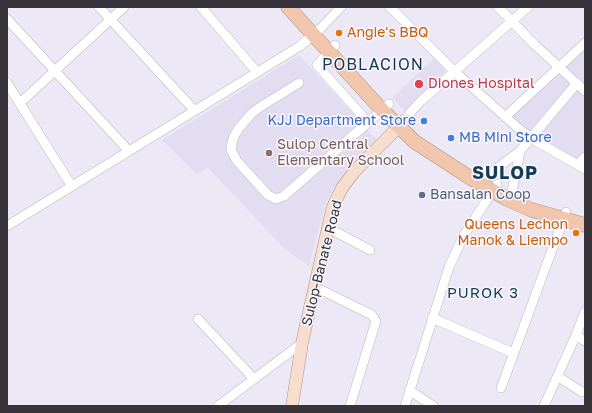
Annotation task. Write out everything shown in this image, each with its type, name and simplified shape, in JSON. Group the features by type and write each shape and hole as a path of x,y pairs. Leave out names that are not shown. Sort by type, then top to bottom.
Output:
{"highway":[{"path":"288,7 317,32 402,124 532,210 564,216 585,216"},
{"path":"301,7 317,32"},
{"path":"491,184 585,225"}],"main road":[{"name":"Sulop-Banate Road","path":"292,406 302,343 332,210 348,179 402,124"}],"street":[{"path":"99,7 194,110"},
{"path":"20,103 124,7"},
{"path":"201,7 257,72"},
{"path":"7,226 71,185 300,46 317,32 341,7"},
{"path":"390,7 455,72 530,138 582,167 585,157"},
{"path":"498,7 585,91"},
{"path":"402,124 407,116 421,101 528,7"},
{"path":"7,19 128,150"},
{"path":"505,117 585,42"},
{"path":"332,49 317,66 368,122"},
{"path":"7,83 71,185"},
{"path":"299,83 251,114 239,128 232,143 231,150 237,161 272,198 276,199 284,196 385,107"},
{"path":"404,406 449,267 455,252 491,184 576,83"},
{"path":"512,192 520,151"},
{"path":"501,388 564,216"},
{"path":"328,228 370,250"},
{"path":"315,287 368,313 376,321 350,406"},
{"path":"544,406 585,312"},
{"path":"432,318 513,353"},
{"path":"198,319 254,380"},
{"path":"576,335 585,341"},
{"path":"218,406 302,343"},
{"path":"557,376 582,392"},
{"path":"410,390 433,406"}],"shaded area":[{"path":"585,46 585,167 537,140 508,117"},
{"name":"Sulop Central Elementary School","path":"299,55 377,140 349,167 333,189 325,205 309,266 287,251 208,168 197,175 162,140"},
{"name":"Diones Hospital","path":"434,58 446,71 405,111 392,98"}],"place":[{"name":"Angie's BBQ","path":"339,33"},
{"name":"Diones Hospital","path":"419,84"},
{"name":"KJJ Department Store","path":"424,121"},
{"name":"MB Mini Store","path":"451,138"},
{"name":"Sulop Central Elementary School","path":"269,153"},
{"name":"Bansalan Coop","path":"422,195"},
{"name":"Queens Lechon Manok & Liempo","path":"576,233"}],"district":[{"name":"POBLACION","path":"373,65"},
{"name":"SULOP","path":"505,173"},
{"name":"PUROK 3","path":"483,293"}]}
